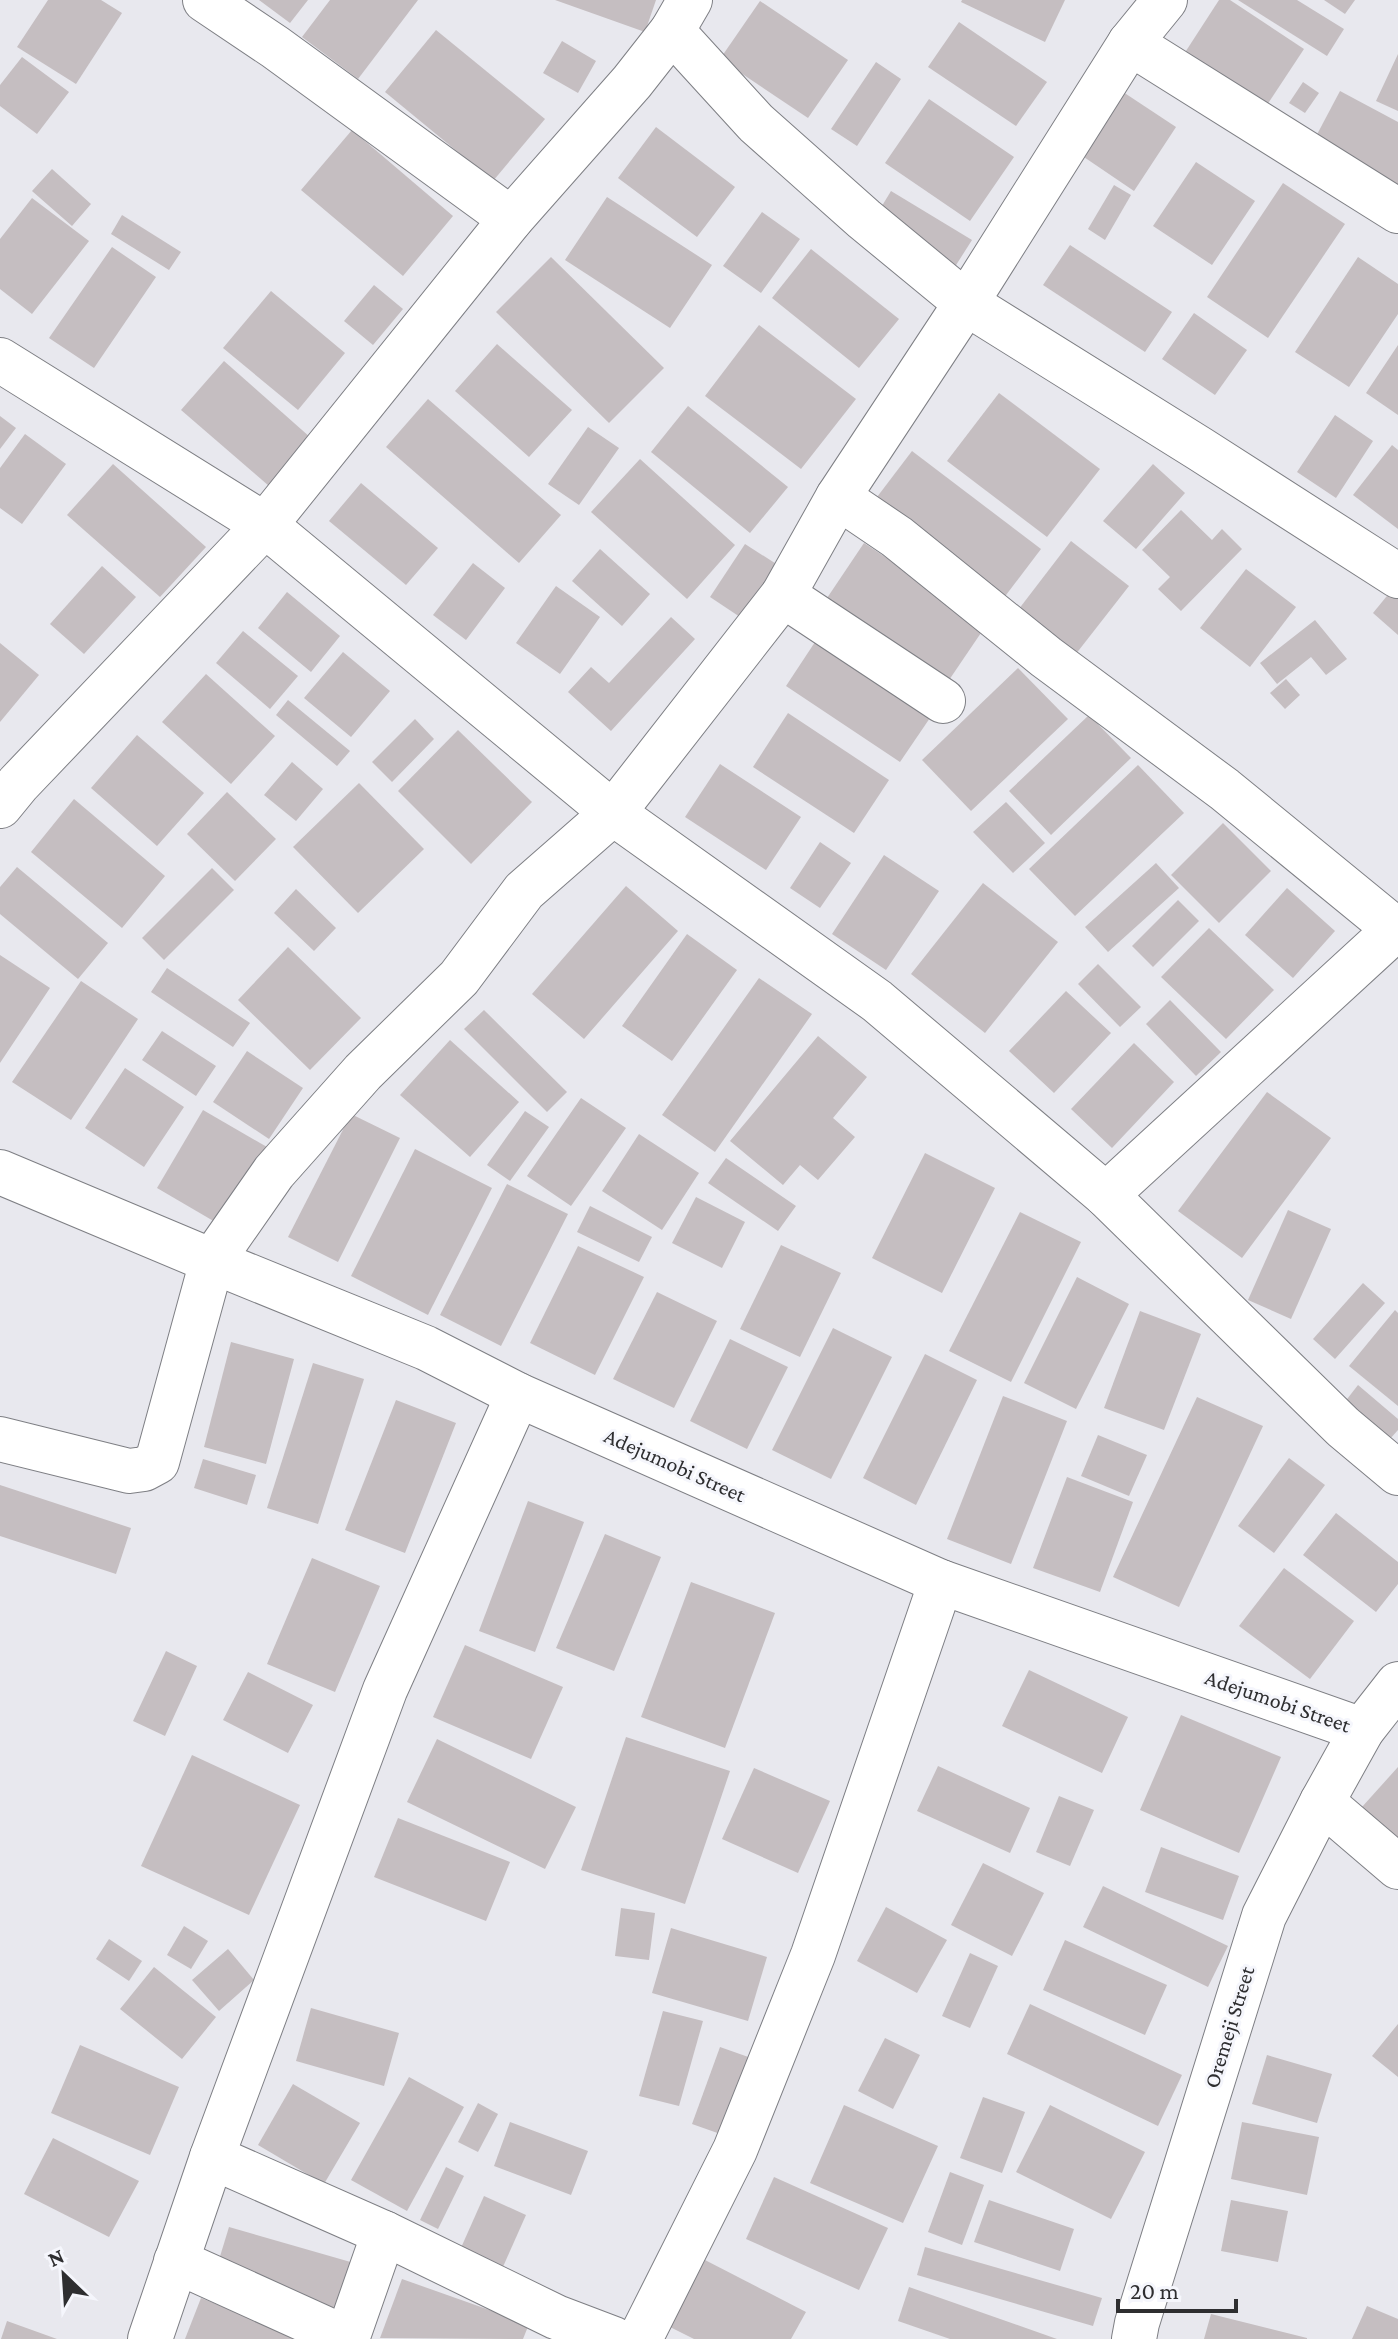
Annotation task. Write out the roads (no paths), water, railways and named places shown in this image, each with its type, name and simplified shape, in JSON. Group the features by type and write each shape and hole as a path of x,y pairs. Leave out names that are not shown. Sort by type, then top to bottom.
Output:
{"street":[{"path":"205,0 275,47 511,219"},
{"path":"0,1439 129,1471 144,1469 157,1462 212,1261 274,1172 363,1072 459,978 524,891 613,813 783,595 838,497 966,303 1130,43 1165,0"},
{"path":"0,806 265,525 511,219 632,82 681,16 756,123 864,219 966,303 1398,576"},
{"path":"1130,43 1398,211"},
{"path":"0,360 265,525 613,813 877,1001 1106,1195 1343,1427 1398,1473"},
{"path":"838,497 897,537 1046,657 1224,789 1397,928 1106,1195"},
{"path":"783,595 943,701"},
{"name":"Adejumobi Street","path":"0,1172 426,1348 518,1395 941,1582 1362,1730"},
{"path":"150,2339 212,2157 385,1690 518,1395"},
{"path":"640,2339 735,2150 813,1955 941,1582"},
{"name":"Oremeji Street","path":"1134,2339 1264,1916 1362,1730 1398,1684"},
{"path":"1322,1802 1398,1867"},
{"path":"212,2157 384,2233 552,2328 614,2339"},
{"path":"176,2261 347,2339 384,2233"}]}
